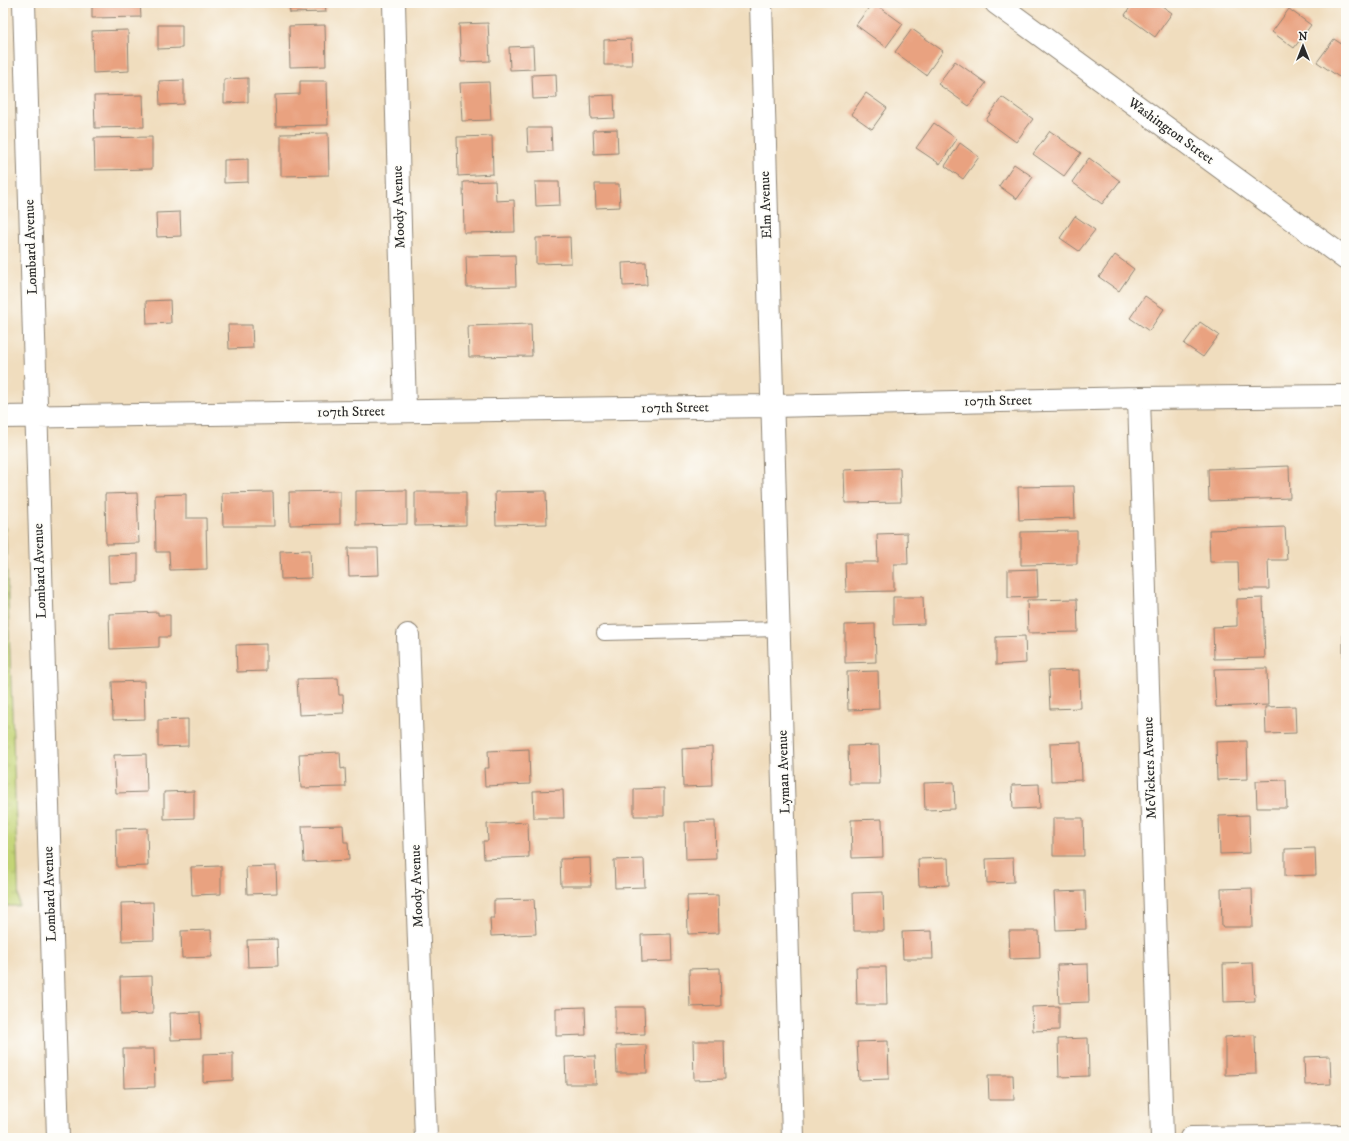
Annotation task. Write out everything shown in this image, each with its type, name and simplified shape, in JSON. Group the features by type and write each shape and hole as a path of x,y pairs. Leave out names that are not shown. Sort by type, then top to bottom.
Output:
{"street":[{"name":"Lombard Avenue","path":"24,3 58,1138"},
{"name":"Moody Avenue","path":"394,3 404,412"},
{"name":"Elm Avenue","path":"761,3 772,406"},
{"name":"Washington Street","path":"996,3 1346,259"},
{"name":"107th Street","path":"3,417 404,412 1139,398 1346,396"},
{"name":"McVickers Avenue","path":"1139,398 1162,1138"},
{"name":"Lyman Avenue","path":"772,406 780,629 793,1138"},
{"name":"Moody Avenue","path":"408,635 426,1138"},
{"path":"1191,1138 1346,1136"}],"lane":[{"path":"604,633 780,629"}],"green space":[{"path":"3,459 19,906 3,906"}],"building":[{"path":"92,3 140,3 141,17 92,18"},
{"path":"289,3 325,3 326,12 290,13"},
{"path":"872,3 903,24 886,47 856,25"},
{"path":"1133,3 1158,3 1172,13 1155,37 1125,15"},
{"path":"1289,9 1311,25 1294,48 1272,32"},
{"path":"488,23 490,61 461,62 459,24"},
{"path":"158,25 182,25 182,48 158,49"},
{"path":"325,25 326,66 290,67 289,26"},
{"path":"912,29 943,51 926,75 895,52"},
{"path":"128,30 129,71 93,73 92,31"},
{"path":"631,39 632,65 604,65 604,40"},
{"path":"1334,39 1346,47 1346,68 1339,77 1317,62"},
{"path":"533,46 534,69 510,70 509,47"},
{"path":"955,61 986,83 969,106 938,84"},
{"path":"556,74 557,98 533,99 532,75"},
{"path":"248,78 248,102 224,103 224,79"},
{"path":"184,80 184,104 160,105 159,81"},
{"path":"300,81 327,81 328,125 276,126 275,95 300,94"},
{"path":"489,82 491,120 462,121 460,83"},
{"path":"866,93 887,108 872,129 851,114"},
{"path":"143,95 144,127 95,128 94,96"},
{"path":"614,95 615,118 591,119 590,96"},
{"path":"1002,97 1033,119 1016,142 986,120"},
{"path":"934,123 957,139 940,164 916,148"},
{"path":"527,128 551,128 552,151 528,152"},
{"path":"617,129 618,153 594,154 593,130"},
{"path":"1050,131 1081,153 1064,176 1033,154"},
{"path":"328,133 329,175 281,176 281,134"},
{"path":"492,136 493,174 458,176 457,137"},
{"path":"152,137 152,169 95,170 94,138"},
{"path":"960,143 979,157 963,179 945,166"},
{"path":"1089,158 1120,181 1102,204 1072,182"},
{"path":"248,159 248,182 224,183 224,160"},
{"path":"1014,164 1033,177 1017,199 999,186"},
{"path":"495,181 496,201 514,200 515,232 464,233 463,182"},
{"path":"535,182 559,182 560,205 536,206"},
{"path":"595,184 619,184 620,207 596,208"},
{"path":"180,212 181,236 157,237 156,213"},
{"path":"1075,216 1095,230 1079,251 1060,238"},
{"path":"570,237 571,263 536,264 536,238"},
{"path":"515,255 516,286 467,287 466,256"},
{"path":"1115,255 1134,269 1119,291 1099,277"},
{"path":"646,262 647,285 623,286 622,263"},
{"path":"1145,296 1164,309 1149,331 1130,318"},
{"path":"170,300 171,323 147,324 146,301"},
{"path":"1200,322 1219,335 1203,357 1184,344"},
{"path":"531,324 532,356 469,357 468,326"},
{"path":"228,325 252,325 253,348 229,349"},
{"path":"1289,466 1290,498 1209,501 1208,469"},
{"path":"900,468 901,502 845,503 844,470"},
{"path":"1074,486 1075,518 1019,520 1018,487"},
{"path":"407,490 407,524 356,525 356,491"},
{"path":"340,491 340,524 290,525 289,492"},
{"path":"546,491 547,524 496,525 495,492"},
{"path":"273,492 274,526 223,526 222,493"},
{"path":"415,492 466,492 466,525 415,526"},
{"path":"137,493 139,543 106,544 105,494"},
{"path":"186,494 186,518 206,518 207,569 170,570 169,552 156,552 155,495"},
{"path":"1285,527 1287,560 1268,560 1269,589 1239,589 1238,562 1210,562 1209,530"},
{"path":"1077,531 1077,564 1021,565 1021,532"},
{"path":"907,533 908,564 894,564 894,591 846,592 845,562 878,562 877,534"},
{"path":"348,548 378,548 379,575 349,576"},
{"path":"310,550 311,578 281,579 280,551"},
{"path":"138,554 138,582 109,583 108,555"},
{"path":"1037,569 1038,597 1008,598 1008,570"},
{"path":"893,597 923,597 924,624 893,625"},
{"path":"1263,598 1265,658 1214,659 1213,627 1237,626 1237,599"},
{"path":"1077,599 1078,632 1028,633 1027,600"},
{"path":"158,612 158,615 170,615 170,637 159,637 159,647 110,649 109,614"},
{"path":"875,624 876,662 845,663 845,625"},
{"path":"1343,634 1346,634 1346,657 1343,657"},
{"path":"1025,636 1026,663 996,665 996,637"},
{"path":"266,644 266,671 237,672 236,645"},
{"path":"1267,668 1268,705 1216,707 1214,669"},
{"path":"1079,670 1080,708 1050,709 1048,671"},
{"path":"878,671 879,709 848,710 847,672"},
{"path":"338,678 339,695 343,695 344,713 299,715 297,679"},
{"path":"144,681 145,719 113,720 112,682"},
{"path":"1295,706 1296,733 1266,734 1265,707"},
{"path":"188,719 188,746 158,747 158,720"},
{"path":"1247,741 1248,779 1217,780 1216,742"},
{"path":"1081,742 1082,780 1051,781 1050,743"},
{"path":"879,745 880,784 849,784 848,746"},
{"path":"712,747 713,786 683,787 682,749"},
{"path":"529,749 530,784 485,786 484,768 489,768 488,751"},
{"path":"340,752 341,769 345,768 346,787 301,788 299,754"},
{"path":"146,754 147,792 116,793 114,755"},
{"path":"1286,780 1287,808 1257,808 1256,781"},
{"path":"954,782 955,809 925,810 924,783"},
{"path":"1039,784 1040,808 1013,809 1012,785"},
{"path":"664,788 664,816 634,816 634,789"},
{"path":"563,790 564,818 534,818 533,791"},
{"path":"194,791 194,818 164,819 164,792"},
{"path":"1249,815 1250,853 1220,854 1219,816"},
{"path":"1053,818 1083,818 1084,856 1053,856"},
{"path":"882,819 883,857 852,858 851,820"},
{"path":"715,821 716,859 686,860 685,822"},
{"path":"528,822 529,857 484,859 483,841 488,841 487,824"},
{"path":"343,825 344,842 348,842 349,860 304,862 302,826"},
{"path":"147,828 148,866 117,867 116,829"},
{"path":"1315,848 1316,875 1285,876 1285,849"},
{"path":"590,858 591,886 561,886 560,859"},
{"path":"948,858 949,885 919,886 918,859"},
{"path":"1013,858 1014,882 987,883 986,859"},
{"path":"644,859 645,887 615,888 614,860"},
{"path":"221,866 221,894 192,895 191,867"},
{"path":"276,866 277,893 247,894 246,867"},
{"path":"1252,888 1253,927 1222,927 1221,889"},
{"path":"1085,891 1086,929 1056,930 1054,892"},
{"path":"883,892 884,931 854,931 853,893"},
{"path":"718,895 719,933 688,934 687,896"},
{"path":"534,899 536,934 491,936 490,918 494,918 494,900"},
{"path":"153,902 154,940 122,941 121,903"},
{"path":"211,930 212,957 182,958 181,931"},
{"path":"932,931 933,959 903,959 902,932"},
{"path":"1009,931 1039,931 1040,958 1010,959"},
{"path":"671,934 672,961 642,962 641,935"},
{"path":"277,939 278,966 248,967 247,940"},
{"path":"1253,963 1255,1001 1224,1002 1223,964"},
{"path":"1088,964 1089,1002 1059,1003 1057,965"},
{"path":"856,967 886,967 887,1005 857,1005"},
{"path":"720,968 721,1006 690,1007 689,969"},
{"path":"152,976 153,1014 121,1015 120,977"},
{"path":"1059,1006 1059,1030 1033,1031 1032,1007"},
{"path":"585,1007 586,1035 556,1036 556,1008"},
{"path":"615,1007 644,1007 645,1034 615,1035"},
{"path":"200,1012 201,1039 171,1040 170,1013"},
{"path":"1255,1035 1256,1074 1225,1075 1225,1037"},
{"path":"1088,1038 1089,1076 1059,1077 1058,1039"},
{"path":"693,1041 724,1041 725,1079 694,1080"},
{"path":"888,1041 889,1079 859,1080 857,1042"},
{"path":"646,1045 647,1073 617,1073 616,1046"},
{"path":"123,1049 154,1049 155,1087 124,1088"},
{"path":"233,1053 233,1080 203,1082 203,1054"},
{"path":"595,1056 596,1084 566,1084 565,1057"},
{"path":"1330,1056 1331,1084 1305,1085 1304,1057"},
{"path":"988,1075 1013,1075 1014,1100 989,1100"}]}
